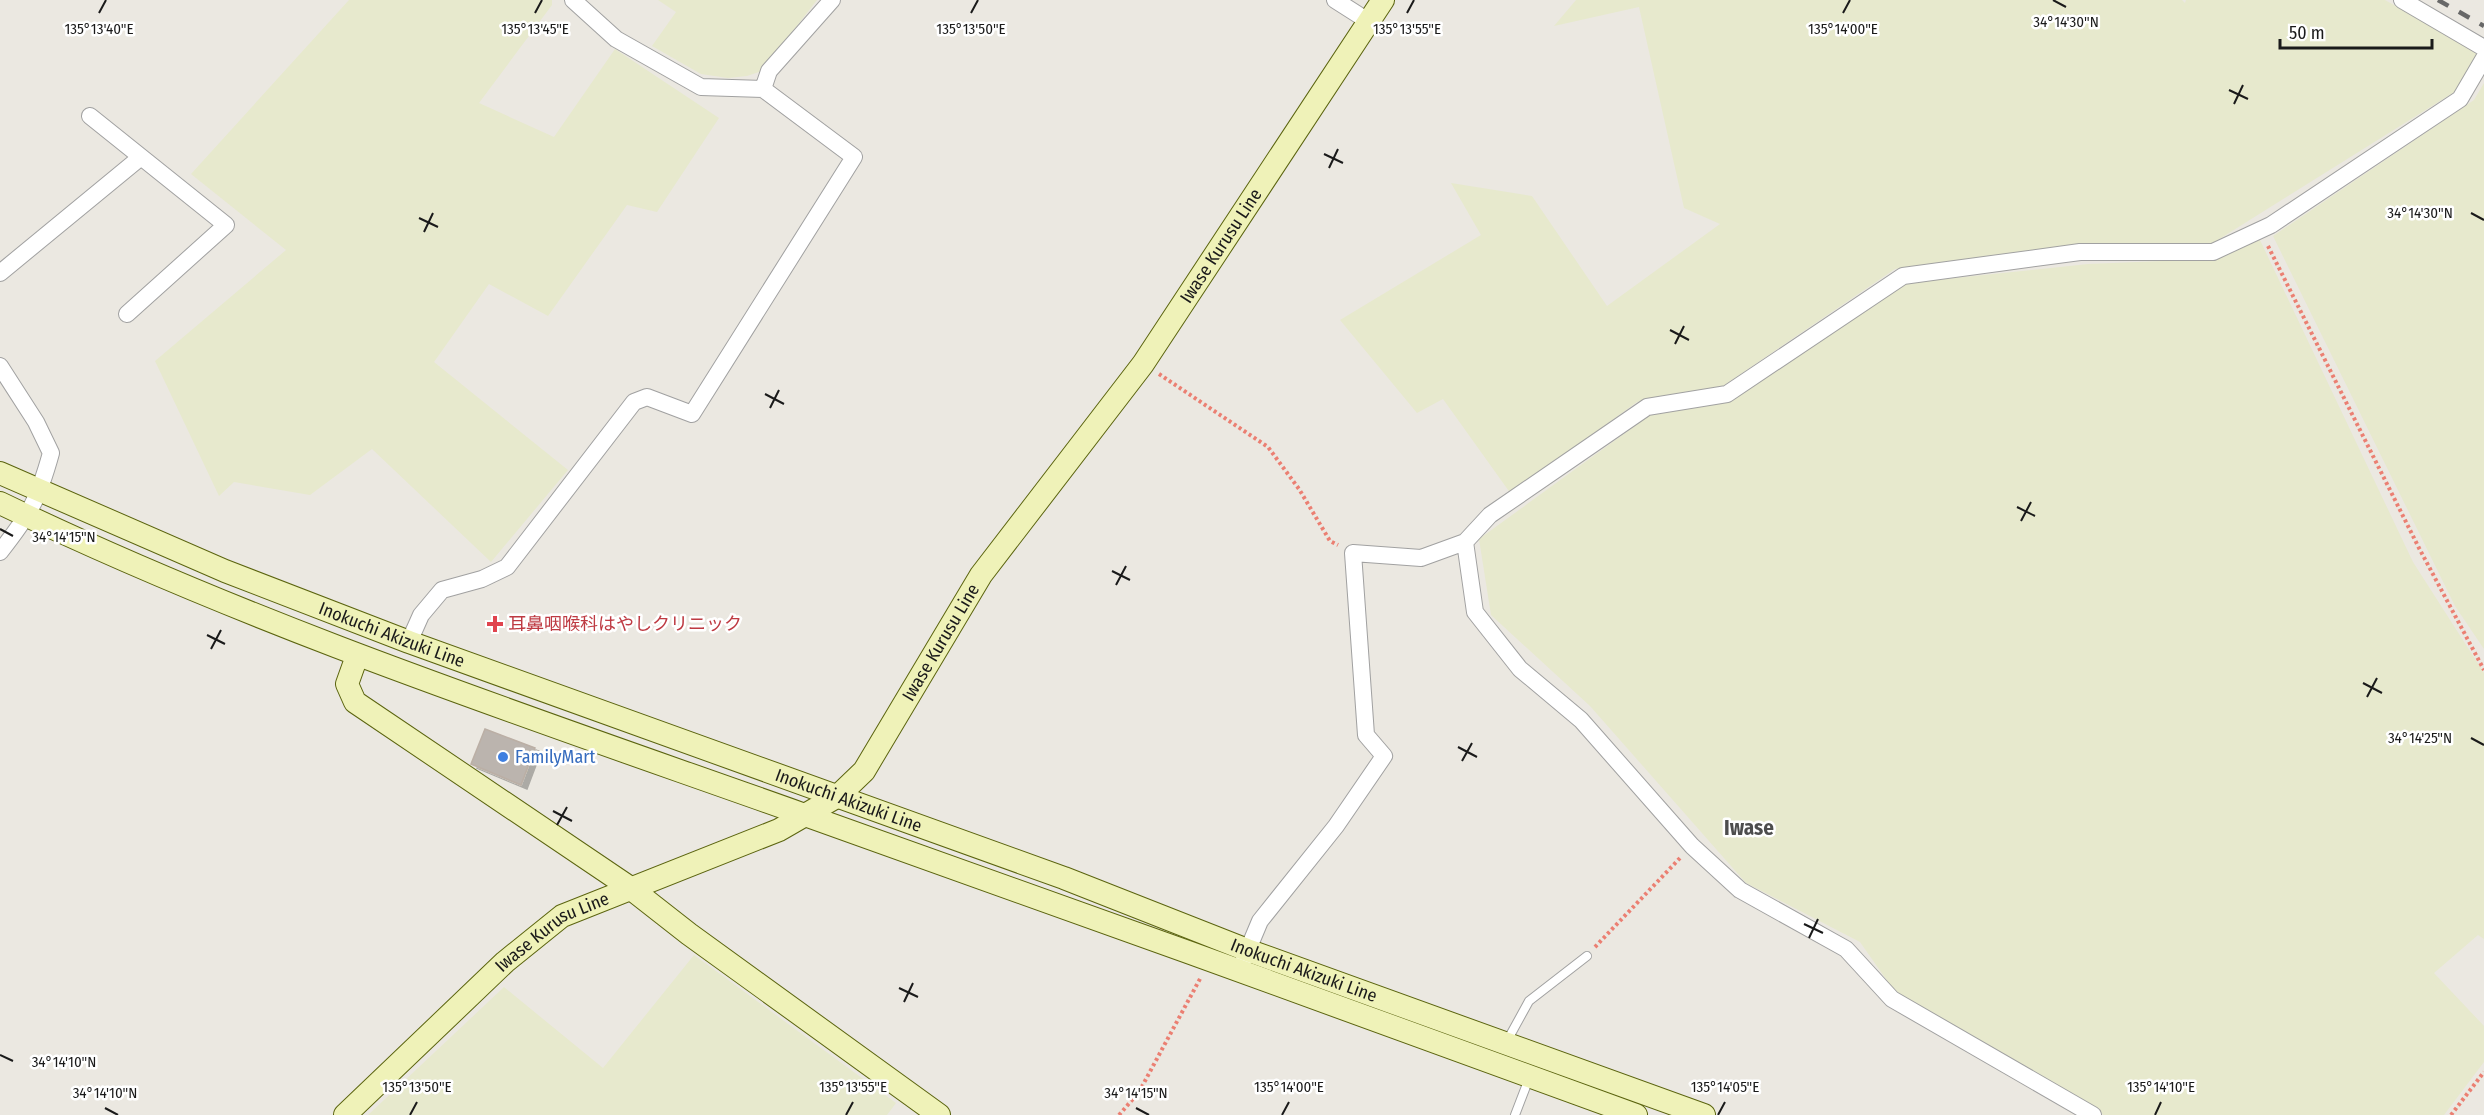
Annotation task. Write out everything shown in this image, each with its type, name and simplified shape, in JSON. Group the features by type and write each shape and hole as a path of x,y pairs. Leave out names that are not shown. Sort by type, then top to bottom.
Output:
{"main road":[{"name":"Iwase Kurusu Line","path":"345,1115 505,962 562,915 779,830 838,796 864,771 981,574 1143,364 1383,0"},
{"name":"Inokuchi Akizuki Line","path":"0,473 40,493 225,570 409,642 1064,878 1246,950 1704,1115"},
{"name":"Inokuchi Akizuki Line","path":"0,503 191,589 357,656 1636,1115"},
{"path":"357,656 347,684 354,702 629,887 689,934 939,1115"}],"street":[{"path":"409,642 421,615 442,590 482,579 507,567 634,402 647,397 692,414 854,157 763,89 701,87 616,39 573,0"},
{"path":"763,89 769,70 832,0"},
{"path":"1335,0 1368,21"},
{"path":"2402,0 2484,48"},
{"path":"1240,971 1246,950 1260,921 1336,826 1384,756 1366,735 1353,553 1421,558 1465,542 1490,515 1647,407 1727,394 1903,276 2080,252 2213,252 2271,225 2460,99 2484,58"},
{"path":"90,116 226,225 127,314"},
{"path":"0,273 141,157"},
{"path":"0,366 36,422 51,453 40,493 28,517 0,552"},
{"path":"1465,542 1475,612 1520,669 1581,720 1692,846 1740,890 1846,950 1892,999 2093,1115"}],"lane":[{"path":"1505,1043 1529,1001 1587,956"},
{"path":"1515,1115 1530,1077"}],"path":[{"path":"2260,230 2419,548 2484,670"},
{"path":"1143,364 1268,447 1299,489 1330,541 1353,553"},
{"path":"1587,956 1692,846"},
{"path":"1119,1115 1139,1092 1209,960"},
{"path":"2451,1115 2484,1072"}],"green space":[{"path":"349,0 552,0 552,5 479,103 554,137 615,49 719,118 657,212 627,205 548,316 489,284 434,362 568,470 491,562 372,449 310,495 234,482 219,496 155,361 286,250 191,174"},
{"path":"658,0 817,0 762,71 747,76 728,78 701,74 652,46 676,12"},
{"path":"1576,0 2182,0 2185,3 2186,0 2385,0 2479,53 2456,91 2213,243 2089,243 1895,269 1723,386 1637,402 1511,494 1443,399 1417,413 1340,320 1481,235 1451,183 1532,196 1607,306 1720,224 1684,208 1639,7 1554,26"},
{"path":"2484,83 2484,649 2455,606 2273,236 2474,100"},
{"path":"2260,240 2413,562 2484,673 2484,939 2478,935 2434,973 2484,1026 2484,1062 2444,1115 2103,1115 2098,1108 1895,992 1860,942 1746,883 1590,706 1491,615 1479,539 1650,415 1730,401 1907,283 2088,264 2211,259"},
{"path":"694,955 896,1103 887,1115 368,1115 504,987 603,1068"}],"building":[{"name":"FamilyMart","path":"485,729 535,748 521,785 471,764"}],"railway":[{"path":"2438,0 2484,26"}],"place":[{"name":"耳鼻咽喉科はやしクリニック","path":"495,624"},
{"name":"FamilyMart","path":"503,757"}],"district":[{"name":"Iwase","path":"1749,828"}]}
